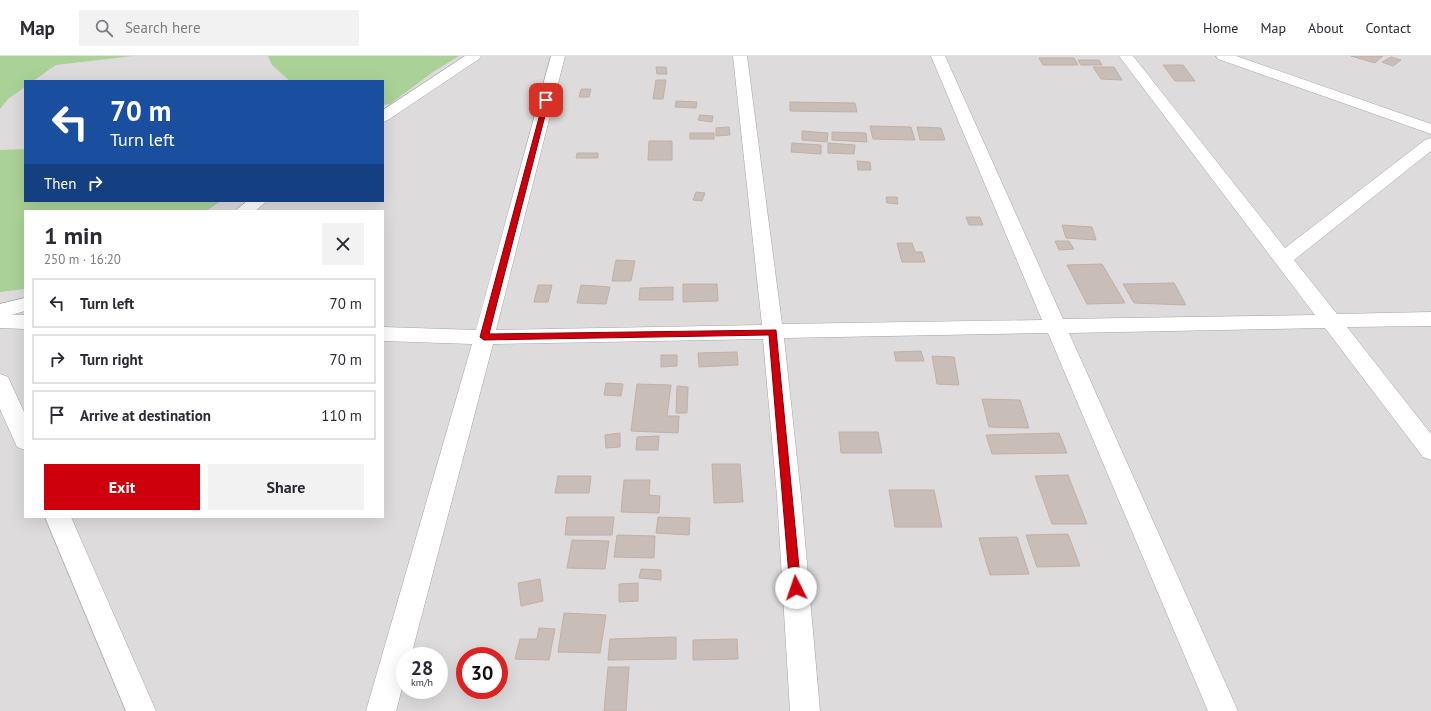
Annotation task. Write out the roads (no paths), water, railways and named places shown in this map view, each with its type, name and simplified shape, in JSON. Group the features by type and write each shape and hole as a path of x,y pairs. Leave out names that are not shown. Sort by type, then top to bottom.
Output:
{"street":[{"path":"384,116 474,56"},
{"path":"381,711 484,337 558,56"},
{"path":"740,56 773,332 789,496 805,711"},
{"path":"938,56 1222,711"},
{"path":"1126,56 1431,451"},
{"path":"1222,56 1431,129"},
{"path":"1283,259 1431,143"},
{"path":"245,210 257,202"},
{"path":"0,311 24,304"},
{"path":"384,334 484,337 1431,320"},
{"path":"0,321 24,322"},
{"path":"0,382 24,439"},
{"path":"58,518 141,711"}]}
